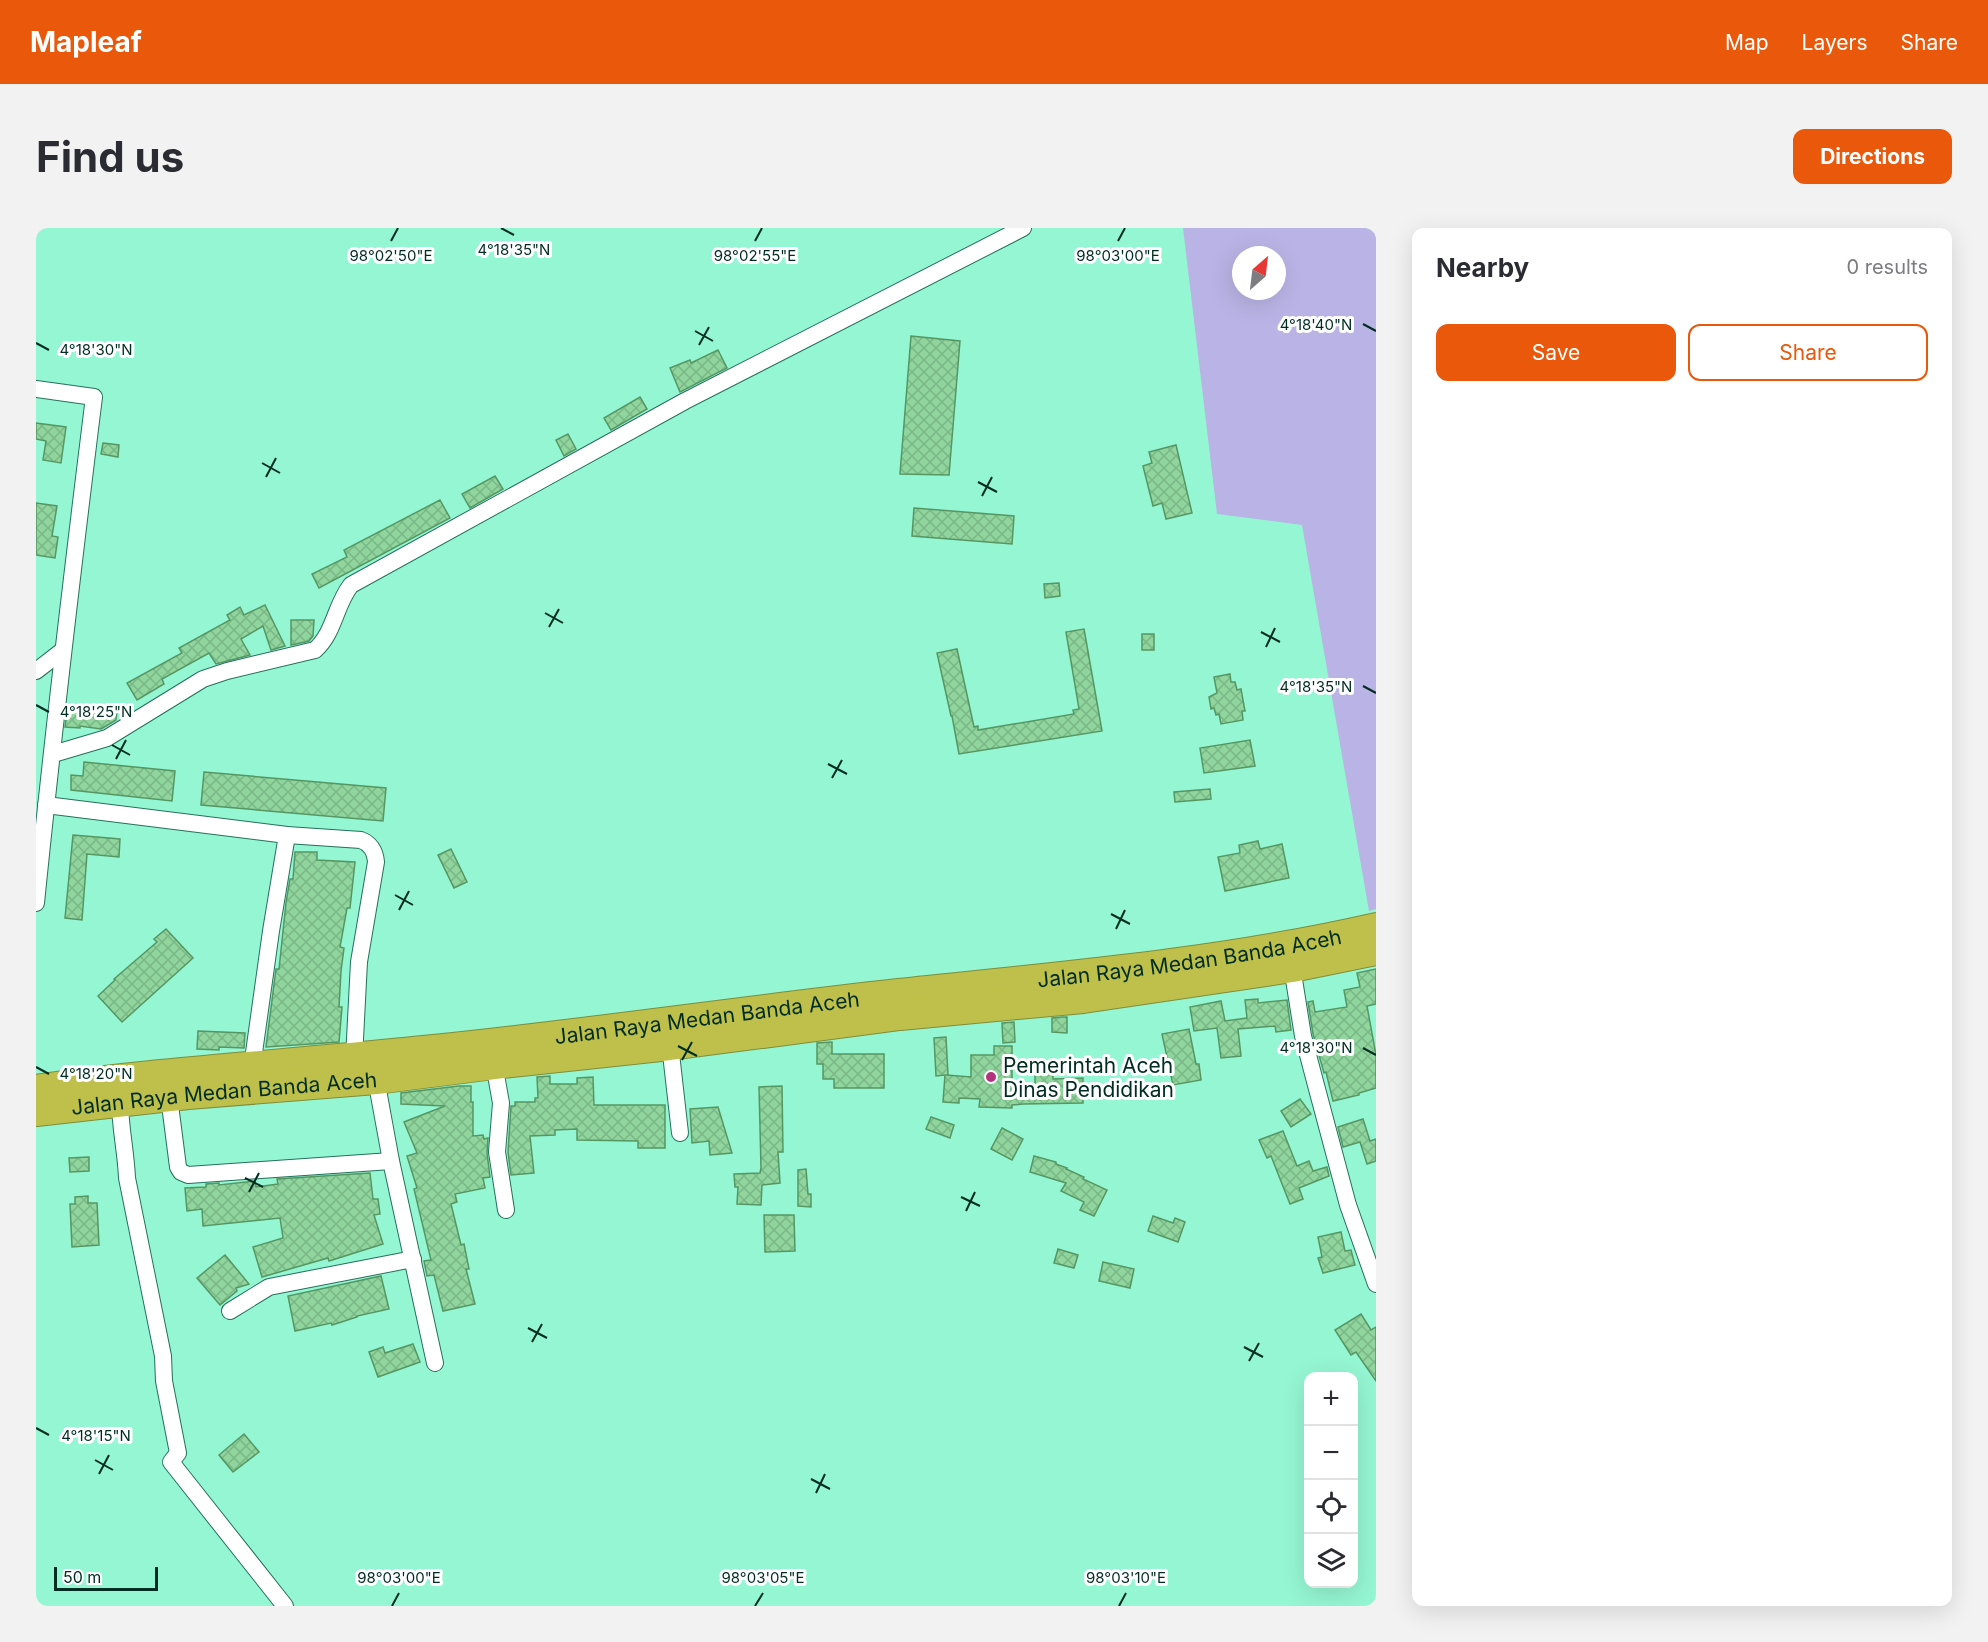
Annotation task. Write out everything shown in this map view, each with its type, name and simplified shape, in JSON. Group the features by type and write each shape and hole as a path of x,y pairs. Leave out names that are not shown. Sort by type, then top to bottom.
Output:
{"highway":[{"name":"Jalan Raya Medan Banda Aceh","path":"36,1090 102,1081 181,1088 376,1079 494,1064 590,1042 670,1045 899,1005 1316,941 1376,928"},
{"name":"Jalan Raya Medan Banda Aceh","path":"36,1111 120,1102 181,1088 252,1067 590,1042 899,1005 1083,998 1292,967 1376,950"}],"street":[{"path":"53,754 107,738 203,680 227,671 315,650 323,642 334,623 351,585 685,401 1023,228"},
{"path":"36,389 94,397 62,651 36,903"},
{"path":"36,671 62,651"},
{"path":"46,805 287,835 367,842 375,854 375,870 359,962 354,1058"},
{"path":"252,1067 267,954 287,835"},
{"path":"1292,967 1303,1036 1317,1089 1348,1205 1376,1284"},
{"path":"670,1045 680,1133"},
{"path":"494,1064 501,1103 497,1152 506,1210"},
{"path":"376,1079 391,1161 435,1363"},
{"path":"181,1088 178,1167 181,1173 188,1175 391,1161"},
{"path":"120,1102 127,1178 161,1344 164,1381 178,1453 171,1462 285,1606"},
{"path":"230,1311 268,1287 413,1259"}],"shaded area":[{"path":"1183,228 1376,228 1376,909 1369,911 1302,525 1217,514"}],"building":[{"path":"911,336 960,341 949,475 900,474"},
{"path":"718,350 727,368 680,392 670,368 690,360 691,363"},
{"path":"640,397 647,409 611,430 604,418"},
{"path":"36,423 66,427 61,463 43,460 46,441 36,439"},
{"path":"568,434 576,449 564,456 556,440"},
{"path":"103,443 119,445 118,457 101,454"},
{"path":"1176,445 1192,513 1166,519 1162,503 1153,506 1143,466 1152,463 1149,452"},
{"path":"495,476 503,489 470,508 462,494"},
{"path":"440,500 450,518 319,588 312,574 347,557 344,550"},
{"path":"36,503 57,506 52,536 58,537 55,558 36,555"},
{"path":"914,508 1014,516 1012,544 912,536"},
{"path":"1059,583 1060,596 1045,598 1044,584"},
{"path":"265,605 285,646 271,650 263,626 241,639 250,655 216,664 209,653 162,679 164,684 137,700 127,683 182,653 179,648 230,620 227,615 240,607 244,615"},
{"path":"291,620 314,620 313,636 309,641 291,645"},
{"path":"1084,629 1102,731 959,754 937,653 957,649 974,727 978,726 978,730 1074,714 1073,710 1079,709 1066,632"},
{"path":"1142,634 1154,634 1154,650 1142,650"},
{"path":"1230,674 1231,682 1235,682 1237,690 1241,689 1245,711 1242,711 1243,720 1221,724 1219,714 1216,715 1214,708 1211,709 1209,697 1217,693 1214,677"},
{"path":"68,705 117,711 116,720 101,729 80,726 80,728 65,727"},
{"path":"1250,740 1255,766 1204,773 1200,748"},
{"path":"84,762 175,771 172,801 71,790 71,775 83,776"},
{"path":"204,772 386,788 383,821 201,805"},
{"path":"1210,789 1211,799 1175,802 1174,792"},
{"path":"73,835 120,839 119,857 87,854 82,920 65,918"},
{"path":"1258,841 1260,849 1282,844 1289,878 1225,891 1218,857 1240,853 1239,845"},
{"path":"451,849 467,882 454,888 438,855"},
{"path":"295,852 317,852 317,860 355,862 350,908 347,908 340,947 344,948 339,1007 342,1007 339,1042 266,1047 276,969 279,969 286,903 290,879 293,879"},
{"path":"166,929 193,958 122,1022 98,996 157,942 154,939"},
{"path":"1376,969 1376,1004 1367,1006 1376,1055 1376,1088 1333,1101 1313,1034 1308,1002 1313,1001 1315,1012 1347,1007 1344,990 1360,987 1357,973"},
{"path":"1258,999 1258,1003 1287,1000 1291,1030 1276,1032 1275,1026 1238,1029 1241,1056 1221,1058 1217,1028 1194,1031 1190,1007 1221,1001 1225,1021 1247,1018 1245,1000"},
{"path":"1067,1017 1067,1033 1052,1032 1052,1018"},
{"path":"1014,1022 1015,1042 1003,1043 1002,1023"},
{"path":"1189,1029 1201,1080 1173,1085 1162,1034"},
{"path":"198,1031 245,1033 244,1048 197,1049"},
{"path":"946,1037 948,1075 946,1075 971,1077 971,1055 994,1055 994,1046 1012,1046 1012,1085 1035,1085 1035,1067 1053,1067 1053,1079 1083,1078 1083,1103 1023,1104 1012,1105 1012,1108 979,1107 980,1099 959,1098 959,1103 943,1102 945,1075 936,1076 934,1038"},
{"path":"832,1042 832,1054 884,1054 884,1088 834,1088 834,1079 823,1079 823,1064 817,1064 817,1043"},
{"path":"550,1076 550,1084 577,1084 577,1078 593,1077 594,1105 665,1105 665,1148 638,1148 638,1141 577,1140 577,1129 555,1130 555,1135 530,1136 534,1173 511,1175 508,1152 511,1106 515,1106 515,1102 535,1102 535,1098 538,1098 537,1077"},
{"path":"471,1086 473,1136 483,1135 484,1139 488,1138 490,1177 483,1178 485,1188 455,1194 457,1202 451,1204 461,1245 464,1244 469,1269 466,1269 475,1304 443,1311 434,1275 427,1276 424,1261 431,1260 414,1189 417,1188 407,1156 417,1153 404,1122 445,1106 401,1104 401,1093"},
{"path":"782,1086 783,1152 778,1152 780,1183 762,1185 761,1205 737,1204 738,1187 735,1187 734,1174 760,1173 761,1168 759,1087"},
{"path":"1300,1099 1311,1114 1291,1127 1281,1111"},
{"path":"718,1107 732,1153 710,1155 709,1141 692,1143 690,1109"},
{"path":"931,1117 954,1125 950,1138 926,1129"},
{"path":"1363,1119 1370,1141 1376,1139 1376,1161 1367,1164 1360,1142 1343,1147 1338,1127"},
{"path":"1002,1128 1023,1139 1012,1160 991,1149"},
{"path":"1283,1131 1297,1166 1309,1161 1313,1171 1327,1167 1329,1176 1299,1188 1303,1199 1290,1204 1271,1156 1267,1158 1259,1140"},
{"path":"1034,1156 1056,1162 1084,1177 1083,1179 1107,1190 1094,1216 1080,1210 1084,1202 1061,1191 1066,1183 1030,1172"},
{"path":"89,1157 89,1171 70,1172 69,1158"},
{"path":"806,1169 811,1207 798,1206 798,1170"},
{"path":"370,1173 373,1199 378,1199 380,1214 374,1215 383,1244 329,1261 328,1258 262,1277 253,1247 283,1238 280,1218 203,1226 202,1209 187,1211 185,1188 206,1187 206,1184 255,1181 256,1187 278,1184 277,1179"},
{"path":"88,1196 88,1203 97,1203 99,1245 72,1247 70,1204 75,1204 75,1197"},
{"path":"764,1215 794,1215 795,1251 765,1252"},
{"path":"1153,1216 1173,1223 1175,1218 1185,1222 1178,1242 1148,1231"},
{"path":"1341,1232 1345,1251 1351,1250 1355,1265 1323,1273 1318,1258 1322,1257 1318,1237"},
{"path":"1058,1249 1078,1255 1074,1268 1054,1263"},
{"path":"225,1255 249,1284 236,1288 237,1291 220,1305 197,1278"},
{"path":"1103,1262 1134,1269 1130,1288 1099,1281"},
{"path":"381,1276 389,1309 357,1316 332,1325 331,1323 295,1331 288,1296"},
{"path":"1361,1314 1371,1330 1376,1327 1376,1381 1356,1352 1351,1355 1335,1330"},
{"path":"413,1344 420,1362 378,1377 369,1352 383,1347 385,1353"},
{"path":"244,1434 259,1452 233,1472 219,1455"}],"place":[{"name":"Pemerintah Aceh Dinas Pendidikan","path":"991,1077"}]}
